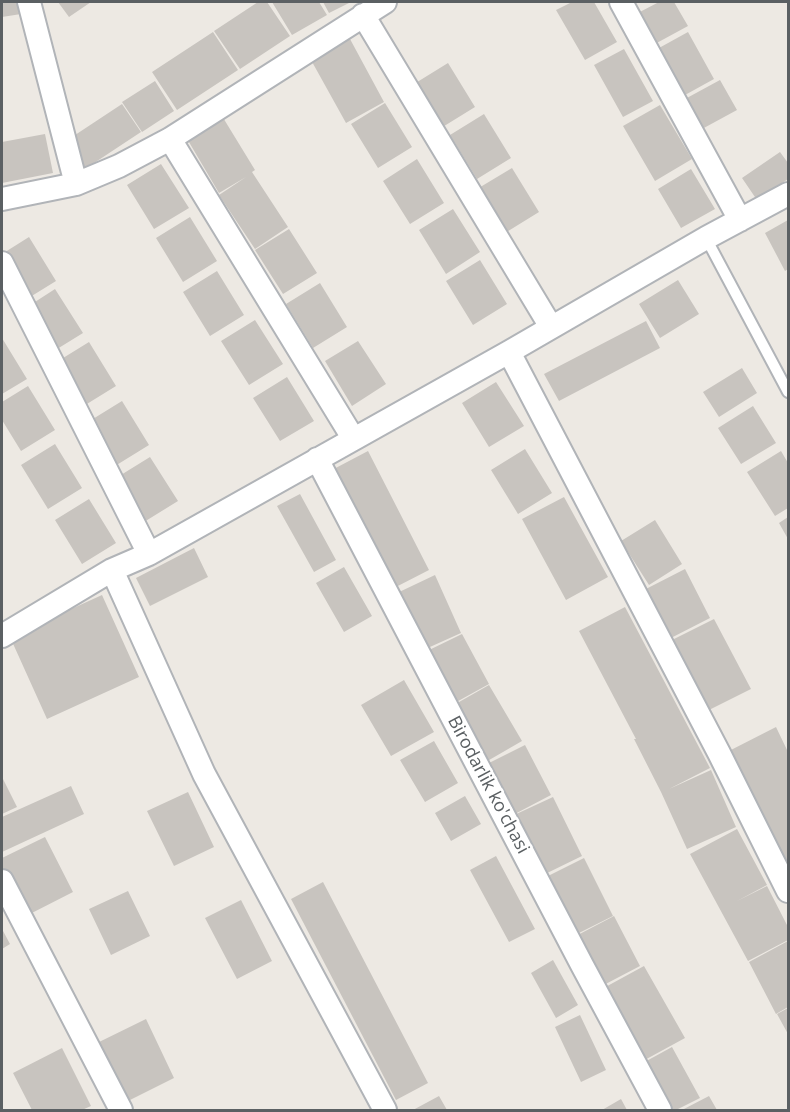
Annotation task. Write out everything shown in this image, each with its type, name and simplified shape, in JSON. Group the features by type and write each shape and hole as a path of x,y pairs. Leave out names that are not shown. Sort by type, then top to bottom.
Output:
{"street":[{"path":"29,2 76,184"},
{"path":"2,199 76,184 119,166 170,139 385,2"},
{"path":"621,2 740,220"},
{"path":"363,15 550,327"},
{"path":"170,139 353,438"},
{"path":"2,636 112,570 149,554 509,352 706,238 789,194"},
{"path":"2,263 149,554"},
{"path":"509,352 789,891"},
{"name":"Birodarlik ko'chasi","path":"317,459 576,955 660,1110"},
{"path":"112,570 204,774 385,1110"},
{"path":"2,881 121,1110"}],"lane":[{"path":"706,238 789,392"}],"building":[{"path":"2,2 18,2 21,14 2,17"},
{"path":"58,2 91,2 69,17"},
{"path":"258,2 267,2 290,36 240,69 214,31"},
{"path":"272,2 319,2 327,15 292,35"},
{"path":"323,2 351,2 329,13"},
{"path":"572,2 594,2 617,42 585,60 556,10"},
{"path":"659,2 674,2 688,26 653,45 636,14"},
{"path":"213,32 238,70 177,110 152,72"},
{"path":"688,32 714,79 685,95 659,48"},
{"path":"350,39 384,102 346,123 311,60"},
{"path":"624,49 653,101 623,117 594,65"},
{"path":"448,63 475,107 441,128 414,84"},
{"path":"720,80 737,110 702,129 685,99"},
{"path":"155,81 174,111 142,132 122,102"},
{"path":"385,103 412,147 378,168 351,124"},
{"path":"122,104 141,132 85,169 66,141"},
{"path":"660,105 692,159 655,181 623,126"},
{"path":"484,114 511,158 477,179 450,135"},
{"path":"222,116 255,170 252,172 288,227 255,249 219,195 246,177 219,193 186,137"},
{"path":"45,134 53,173 2,183 2,142"},
{"path":"780,152 788,163 788,179 757,200 742,178"},
{"path":"417,159 444,203 410,224 383,181"},
{"path":"161,164 189,208 154,229 127,185"},
{"path":"512,168 539,212 505,233 477,189"},
{"path":"691,169 715,209 681,228 658,189"},
{"path":"453,209 480,252 446,274 419,230"},
{"path":"190,217 217,261 183,282 156,238"},
{"path":"788,220 788,269 785,271 765,233"},
{"path":"289,229 317,273 283,294 255,250"},
{"path":"29,237 56,281 22,302 2,254"},
{"path":"480,260 507,304 473,325 446,281"},
{"path":"217,271 244,315 210,336 183,292"},
{"path":"678,280 699,314 660,338 639,304"},
{"path":"320,283 347,327 313,348 286,304"},
{"path":"55,289 83,333 49,354 21,311"},
{"path":"255,320 283,364 249,385 221,341"},
{"path":"646,321 660,348 559,401 544,374"},
{"path":"2,338 27,379 2,394"},
{"path":"358,341 386,384 352,406 325,361"},
{"path":"89,342 116,386 82,407 55,363"},
{"path":"742,368 757,393 719,417 703,392"},
{"path":"287,377 314,421 280,441 253,398"},
{"path":"496,382 524,426 489,447 462,403"},
{"path":"28,386 55,430 21,451 2,420 2,402"},
{"path":"122,401 149,445 115,466 88,422"},
{"path":"753,406 776,443 741,464 718,428"},
{"path":"55,444 82,488 48,509 21,465"},
{"path":"525,449 552,493 518,514 491,470"},
{"path":"368,451 429,570 392,589 330,471"},
{"path":"781,451 788,463 788,508 775,516 747,472"},
{"path":"150,457 178,501 144,522 116,478"},
{"path":"300,494 336,560 314,572 277,506"},
{"path":"564,497 608,577 566,600 522,519"},
{"path":"89,499 116,543 82,564 55,520"},
{"path":"788,517 788,539 779,523"},
{"path":"655,520 682,564 649,585 621,541"},
{"path":"194,548 208,577 150,606 136,578"},
{"path":"344,567 372,616 344,632 316,583"},
{"path":"685,569 710,618 667,640 642,591"},
{"path":"435,575 461,633 421,651 395,594"},
{"path":"102,595 139,677 47,719 10,637"},
{"path":"625,607 710,768 669,789 711,770 736,827 687,849 634,739 636,739 579,631"},
{"path":"714,619 751,689 705,712 668,642"},
{"path":"462,634 489,684 451,705 423,653"},
{"path":"404,680 434,732 391,756 361,705"},
{"path":"489,685 522,741 484,763 452,706"},
{"path":"776,727 788,752 788,871 727,752"},
{"path":"434,741 458,783 425,802 400,760"},
{"path":"525,745 551,795 511,816 485,765"},
{"path":"2,777 17,807 2,814"},
{"path":"71,786 84,814 2,852 2,817"},
{"path":"188,792 214,847 174,866 147,811"},
{"path":"465,796 481,824 451,841 435,813"},
{"path":"553,797 582,856 541,876 512,816"},
{"path":"737,829 767,885 737,901 767,886 788,927 788,940 748,961 690,854"},
{"path":"45,837 73,892 24,917 2,873 2,858"},
{"path":"496,856 535,929 509,942 470,870"},
{"path":"584,858 613,916 571,937 542,879"},
{"path":"323,882 428,1083 396,1100 291,899"},
{"path":"128,891 150,936 111,955 89,909"},
{"path":"241,900 272,961 237,979 205,918"},
{"path":"614,916 640,966 598,988 572,938"},
{"path":"2,929 10,944 2,949"},
{"path":"788,941 788,1007 776,1014 749,962"},
{"path":"553,960 578,1005 556,1018 531,973"},
{"path":"644,966 685,1038 641,1062 600,990"},
{"path":"788,1008 788,1034 777,1014"},
{"path":"580,1015 606,1070 581,1082 555,1027"},
{"path":"146,1019 174,1078 124,1103 95,1044"},
{"path":"672,1047 700,1098 676,1110 667,1110 641,1064"},
{"path":"62,1048 91,1106 82,1110 32,1110 13,1073"},
{"path":"439,1096 447,1110 413,1110"},
{"path":"709,1096 717,1110 682,1110"},
{"path":"621,1099 627,1110 602,1110"}]}
